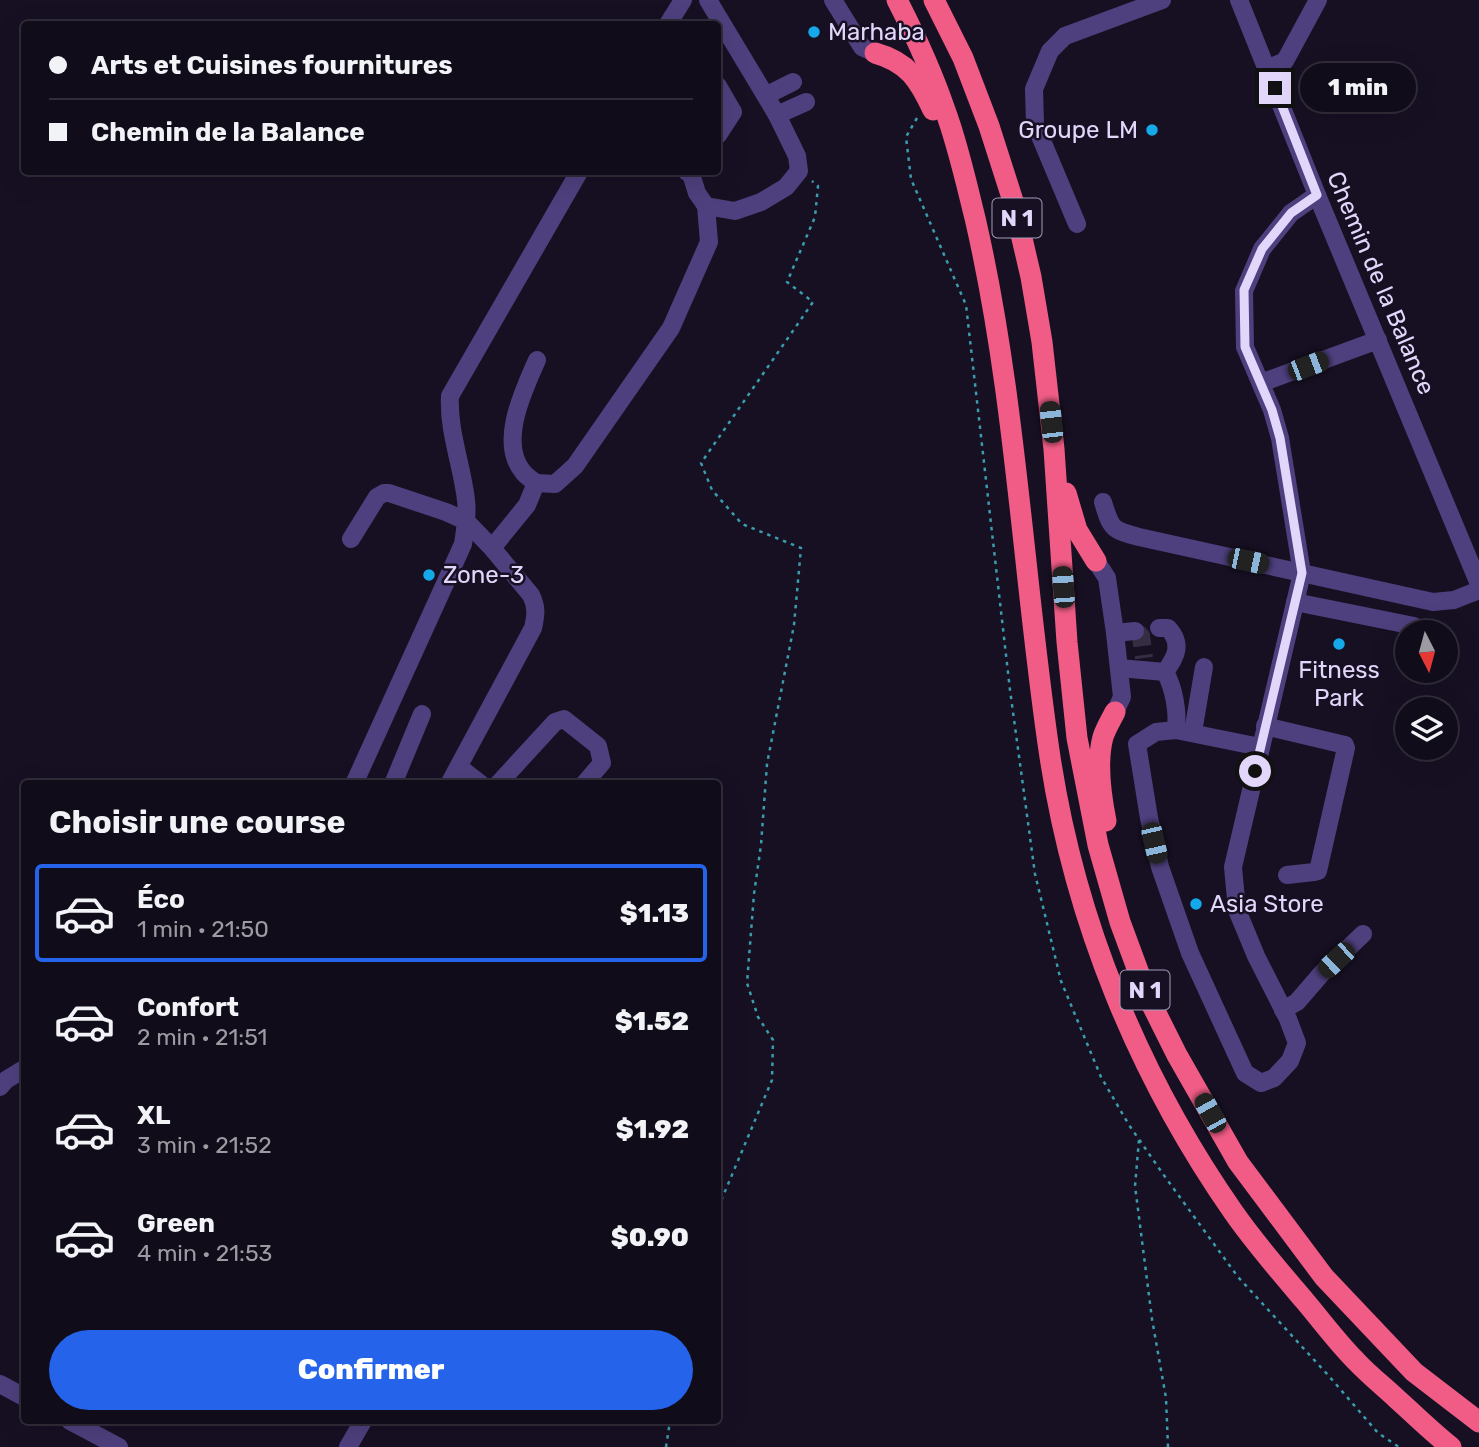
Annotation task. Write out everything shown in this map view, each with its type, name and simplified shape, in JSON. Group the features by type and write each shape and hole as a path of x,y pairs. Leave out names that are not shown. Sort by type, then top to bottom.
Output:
{"highway":[{"name":"N 1","path":"897,0 929,66 946,112 986,268 1007,392 1042,702 1060,817 1075,877 1114,995 1167,1106 1199,1162 1235,1216 1356,1361 1451,1447"},
{"name":"N 1","path":"934,0 968,69 989,125 1014,204 1031,277 1042,342 1054,449 1067,642 1077,738 1098,845 1120,922 1147,995 1238,1162 1324,1277 1414,1372 1479,1422"},
{"path":"875,52 891,57 914,74 928,99 968,191"},
{"path":"1054,449 1077,530 1096,561"},
{"path":"1118,704 1103,736 1100,759 1103,806 1114,856 1156,983 1210,1113"}],"street":[{"path":"670,21 683,0"},
{"path":"708,0 721,21"},
{"path":"833,0 862,47 875,52"},
{"path":"1077,224 1035,124 1034,89 1050,51 1065,36 1162,0"},
{"name":"Chemin de la Balance","path":"1239,0 1479,584"},
{"path":"1267,69 1285,61 1318,0"},
{"path":"706,206 735,211 761,202 786,187 799,171 797,156 778,115 721,21"},
{"path":"766,95 793,82"},
{"path":"721,91 733,112 721,130"},
{"path":"778,115 806,102"},
{"path":"356,780 463,544 466,499 449,414 450,396 577,175"},
{"path":"537,360 516,410 514,455 523,472 536,483 555,484 575,466 671,328 709,242 706,206 697,193 692,175"},
{"path":"1261,747 1184,731 1156,732 1137,744 1160,867 1190,953 1245,1073 1261,1083 1273,1078 1290,1061 1297,1043 1237,910 1233,867 1302,573 1280,438 1272,410 1245,347 1244,290 1262,249 1291,213 1317,195"},
{"path":"1261,383 1378,340"},
{"path":"492,548 527,505 536,483"},
{"path":"351,539 377,497 384,493 446,512 466,521 492,548 535,603 537,614 533,628 451,780"},
{"path":"1103,502 1108,521 1117,531 1139,537 1433,602 1454,600 1479,590"},
{"path":"1096,561 1107,578 1119,668 1118,704"},
{"path":"1294,602 1395,622"},
{"path":"1159,628 1168,628 1175,636 1175,658 1165,672"},
{"path":"1115,633 1135,631"},
{"path":"1119,668 1143,664 1165,672 1184,731"},
{"path":"1118,704 1143,664"},
{"path":"1184,731 1204,667"},
{"path":"395,780 422,715"},
{"path":"502,780 555,722 564,719 598,746 602,763 587,780"},
{"path":"1265,726 1345,745 1346,748 1318,871 1287,875"},
{"path":"459,766 476,780"},
{"path":"1283,1010 1297,1002 1322,973 1363,934"},
{"path":"0,1087 21,1071"},
{"path":"0,1384 21,1395"},
{"path":"76,1424 119,1447"},
{"path":"348,1447 361,1424"}],"path":[{"path":"922,111 906,136 911,178 966,304 1008,667"},
{"path":"721,1201 772,1080 773,1040 758,1017 747,983 767,764 794,625 801,548 742,524 712,490 701,463 813,302 787,282 815,217 818,186 799,171"},
{"path":"1139,1140 1135,1186 1152,1319 1166,1398 1168,1447"},
{"path":"666,1447 670,1424"}],"tunnel":[{"path":"1135,631 1141,636 1144,658"}],"place":[{"name":"Marhaba","path":"814,32"},
{"name":"Groupe LM","path":"1152,130"},
{"name":"Zone-3","path":"429,575"},
{"name":"Fitness Park","path":"1339,644"},
{"name":"Asia Store","path":"1196,904"}],"route":[{"path":"1255,771 1302,573 1280,438 1272,410 1245,347 1244,290 1262,249 1291,213 1317,195 1275,88"}]}
